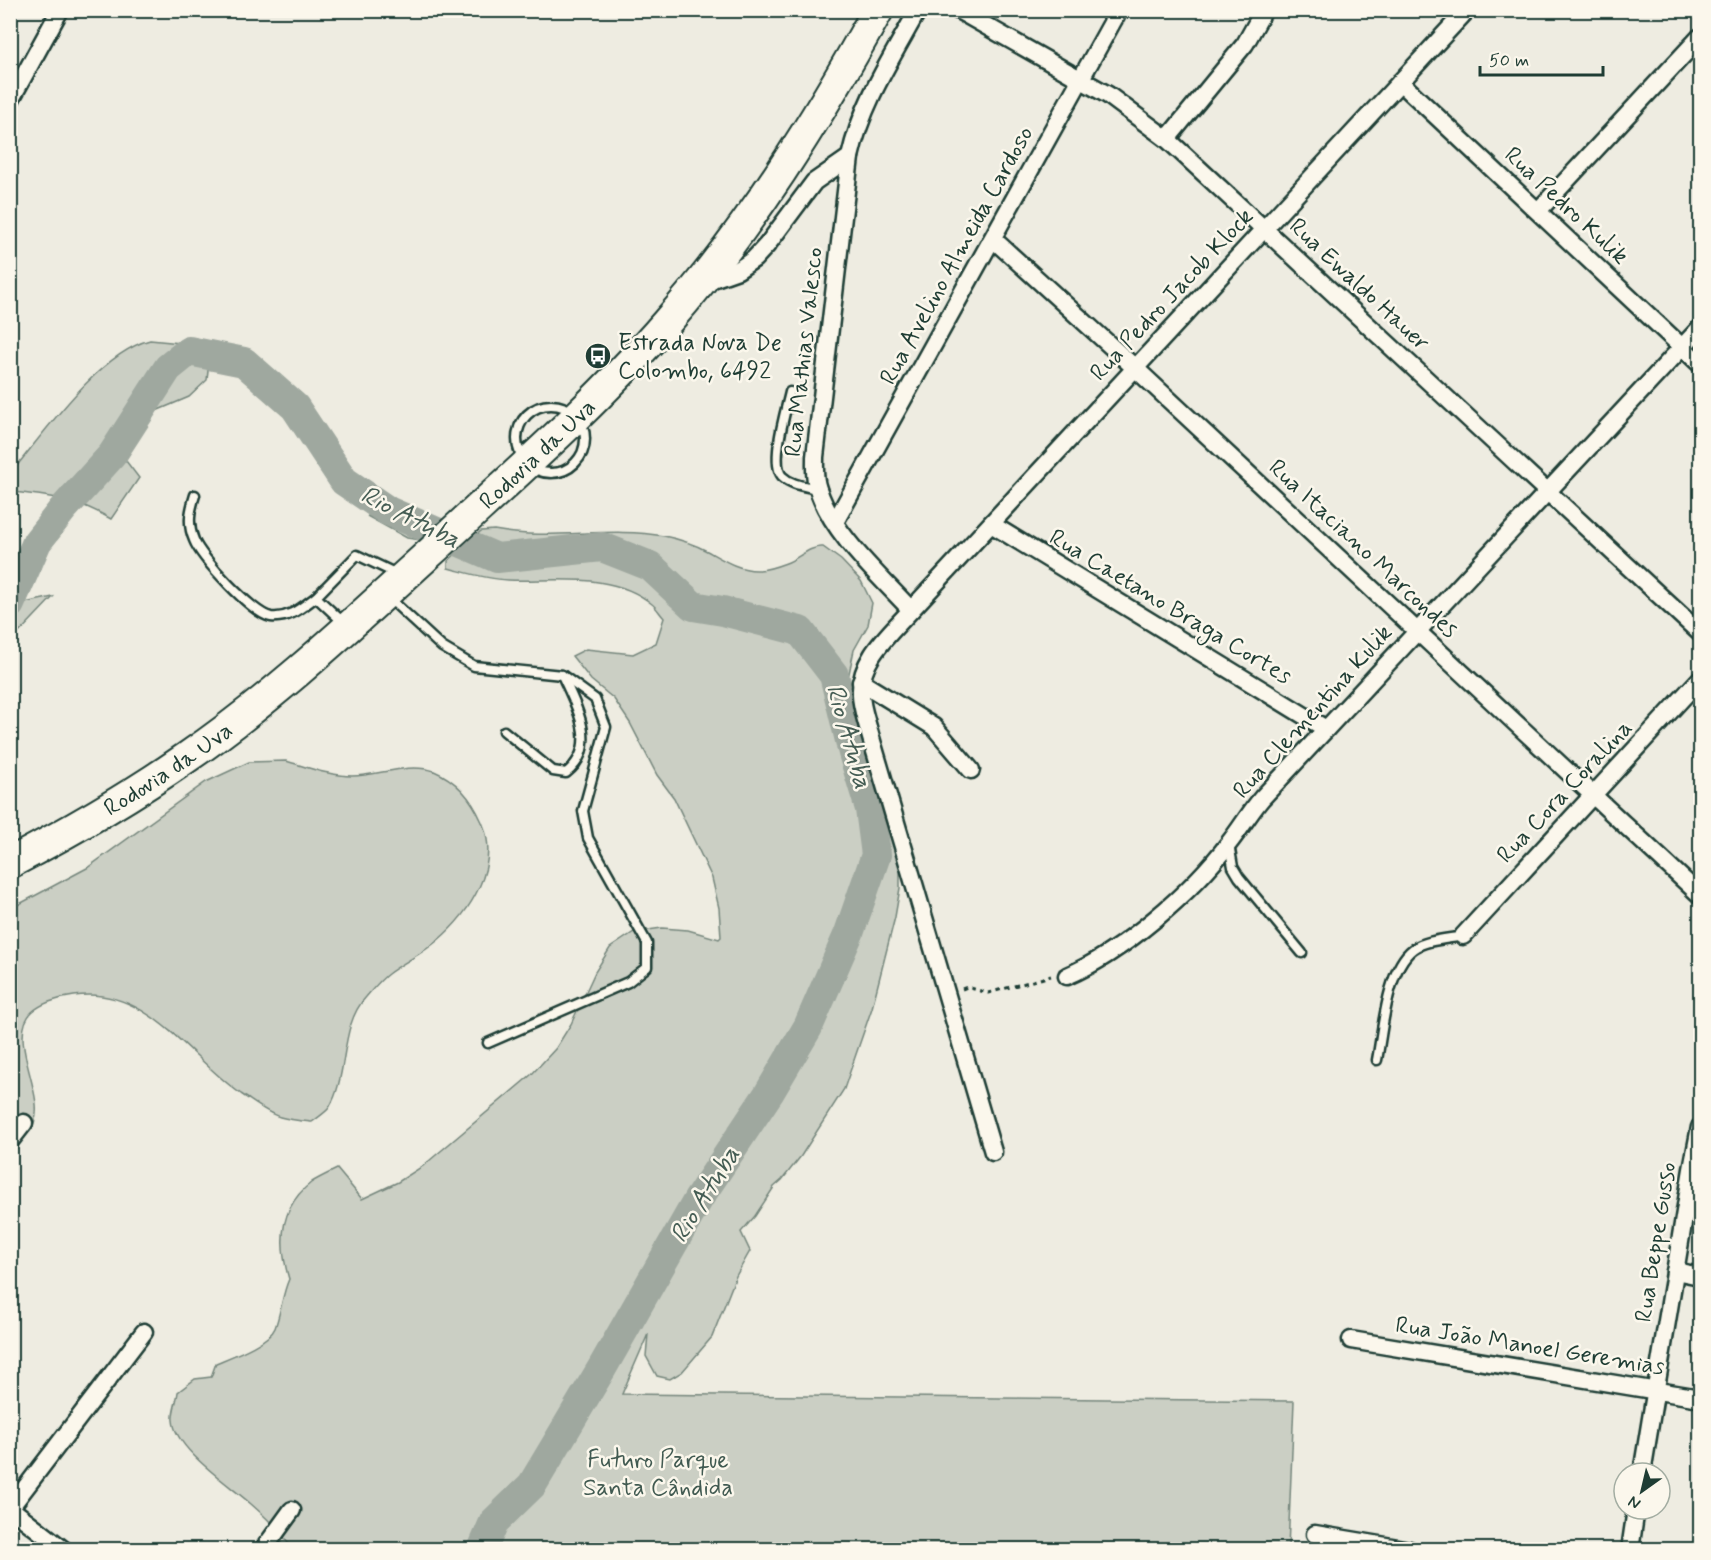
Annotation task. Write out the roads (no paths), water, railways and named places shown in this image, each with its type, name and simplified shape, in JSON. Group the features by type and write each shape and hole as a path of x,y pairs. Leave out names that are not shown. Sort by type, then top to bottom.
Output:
{"highway":[{"name":"Rodovia da Uva","path":"10,863 119,802 188,757 238,719 348,627 577,416 635,358 698,284 764,197 790,159 872,14"}],"street":[{"path":"10,101 60,10"},
{"name":"Rua Mathias Valesco","path":"911,610 852,545 835,522 818,489 815,457 855,131 865,106 918,10"},
{"name":"Rua Ewaldo Hauer","path":"958,10 1128,109 1167,139 1701,633"},
{"name":"Rua Avelino Almeida Cardoso","path":"835,522 1119,10"},
{"path":"1167,139 1245,44 1264,10"},
{"name":"Rua Pedro Jacob Klock","path":"861,682 870,659 911,610 1467,10"},
{"path":"1538,212 1701,37"},
{"name":"Rua Pedro Kulik","path":"1400,82 1701,364"},
{"path":"698,284 738,270 754,259 814,182 850,157"},
{"name":"Rua Itaciano Marcondes","path":"993,239 1135,368 1701,895"},
{"name":"Rua Clementina Kulik","path":"1067,976 1103,958 1135,934 1189,886 1229,843 1262,798 1701,328"},
{"name":"Rua Caetano Braga Cortes","path":"990,524 1326,729"},
{"name":"Rua Cora Coralina","path":"1463,936 1701,678"},
{"path":"861,682 934,727 971,770"},
{"path":"861,682 861,696 869,731 993,1152"},
{"path":"10,1142 24,1124"},
{"name":"Rua Beppe Gusso","path":"1644,1461 1701,1127"},
{"path":"1675,1271 1701,1276"},
{"path":"64,1550 10,1508 144,1332"},
{"name":"Rua João Manoel Geremias","path":"1351,1340 1701,1398"},
{"path":"263,1550 292,1510"},
{"path":"1630,1550 1634,1521"},
{"path":"1315,1534 1410,1550"}],"lane":[{"path":"790,392 778,447 778,471 784,478 796,484 818,489"},
{"path":"195,495 189,517 194,539 206,561 254,608 269,616 288,616 316,597 357,555 404,576 442,647 474,666 562,675 595,699 606,726 583,811 588,838 647,943 647,967 628,982 488,1043"},
{"path":"316,597 348,627"},
{"path":"504,730 553,771 566,773 576,766 584,745 581,715 562,675"},
{"path":"1229,843 1233,867 1239,877 1302,953"},
{"path":"1377,1060 1391,990 1403,960 1414,948 1463,936"}],"waterway":[{"name":"Rio Atuba","path":"10,604 37,542 63,509 112,455 168,368 189,351 244,362 295,407 344,481 388,511 497,558 602,547 650,566 693,606 723,611 800,631 834,675 853,753 870,809 876,855 849,933 808,1027 769,1093 699,1198 532,1485 494,1522 482,1550"}],"place":[{"name":"Estrada Nova De Colombo, 6492","path":"598,356"}],"park label":[{"name":"Futuro Parque Santa Cândida","path":"658,1473"}]}
